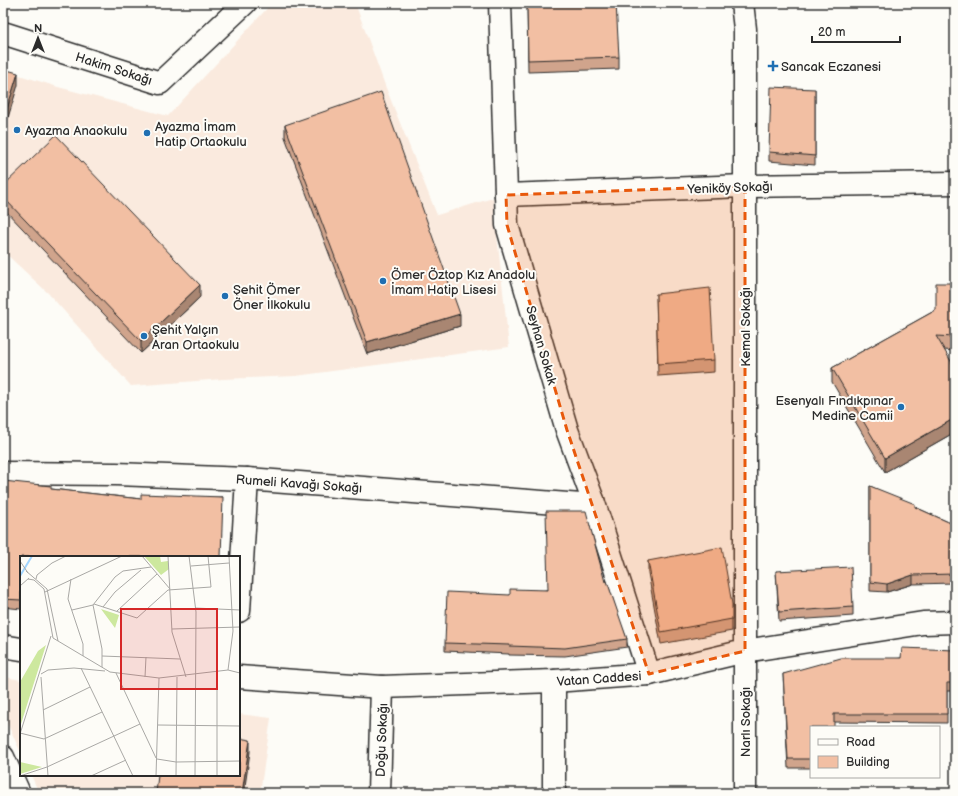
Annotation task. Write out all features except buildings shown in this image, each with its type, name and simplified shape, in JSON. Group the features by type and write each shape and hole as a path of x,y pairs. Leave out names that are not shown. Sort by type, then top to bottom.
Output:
{"street":[{"name":"Hakim Sokağı","path":"3,33 160,83 245,3"},
{"name":"Seyhan Sokak","path":"500,3 507,225 567,430 593,500 649,674"},
{"name":"Kemal Sokağı","path":"742,3 744,29 744,651"},
{"name":"Yeniköy Sokağı","path":"506,195 744,186 955,183"},
{"name":"Rumeli Kavağı Sokağı","path":"3,473 116,474 247,479 581,505 593,500"},
{"path":"240,594 247,479"},
{"name":"Vatan Caddesi","path":"240,677 382,687 554,681 649,674 744,651 923,623 955,622"},
{"path":"3,646 20,649"},
{"name":"Narlı Sokağı","path":"744,651 745,793"},
{"path":"554,681 554,793"},
{"name":"Doğu Sokağı","path":"379,793 382,687"},
{"path":"3,757 19,793"}],"highlighted area":[{"path":"745,186 745,651 649,674 567,430 507,225 506,195"}],"shaded area":[{"path":"272,3 355,3 386,88 437,215 493,198 509,347 296,376 223,379 131,386 48,293 3,251 3,70 58,87 168,116"},
{"path":"5,677 20,680 20,751 3,714 3,686"},
{"path":"240,714 271,718 260,793 39,793 31,776 240,776"}],"place":[{"name":"Sancak Eczanesi","path":"773,66"},
{"name":"Ayazma Anaokulu","path":"17,130"},
{"name":"Ayazma İmam Hatip Ortaokulu","path":"147,133"},
{"name":"Ömer Öztop Kız Anadolu İmam Hatip Lisesi","path":"383,281"},
{"name":"Şehit Ömer Öner İlkokulu","path":"225,296"},
{"name":"Şehit Yalçın Aran Ortaokulu","path":"144,336"},
{"name":"Esenyalı Fındıkpınar Medine Camii","path":"901,407"}]}
